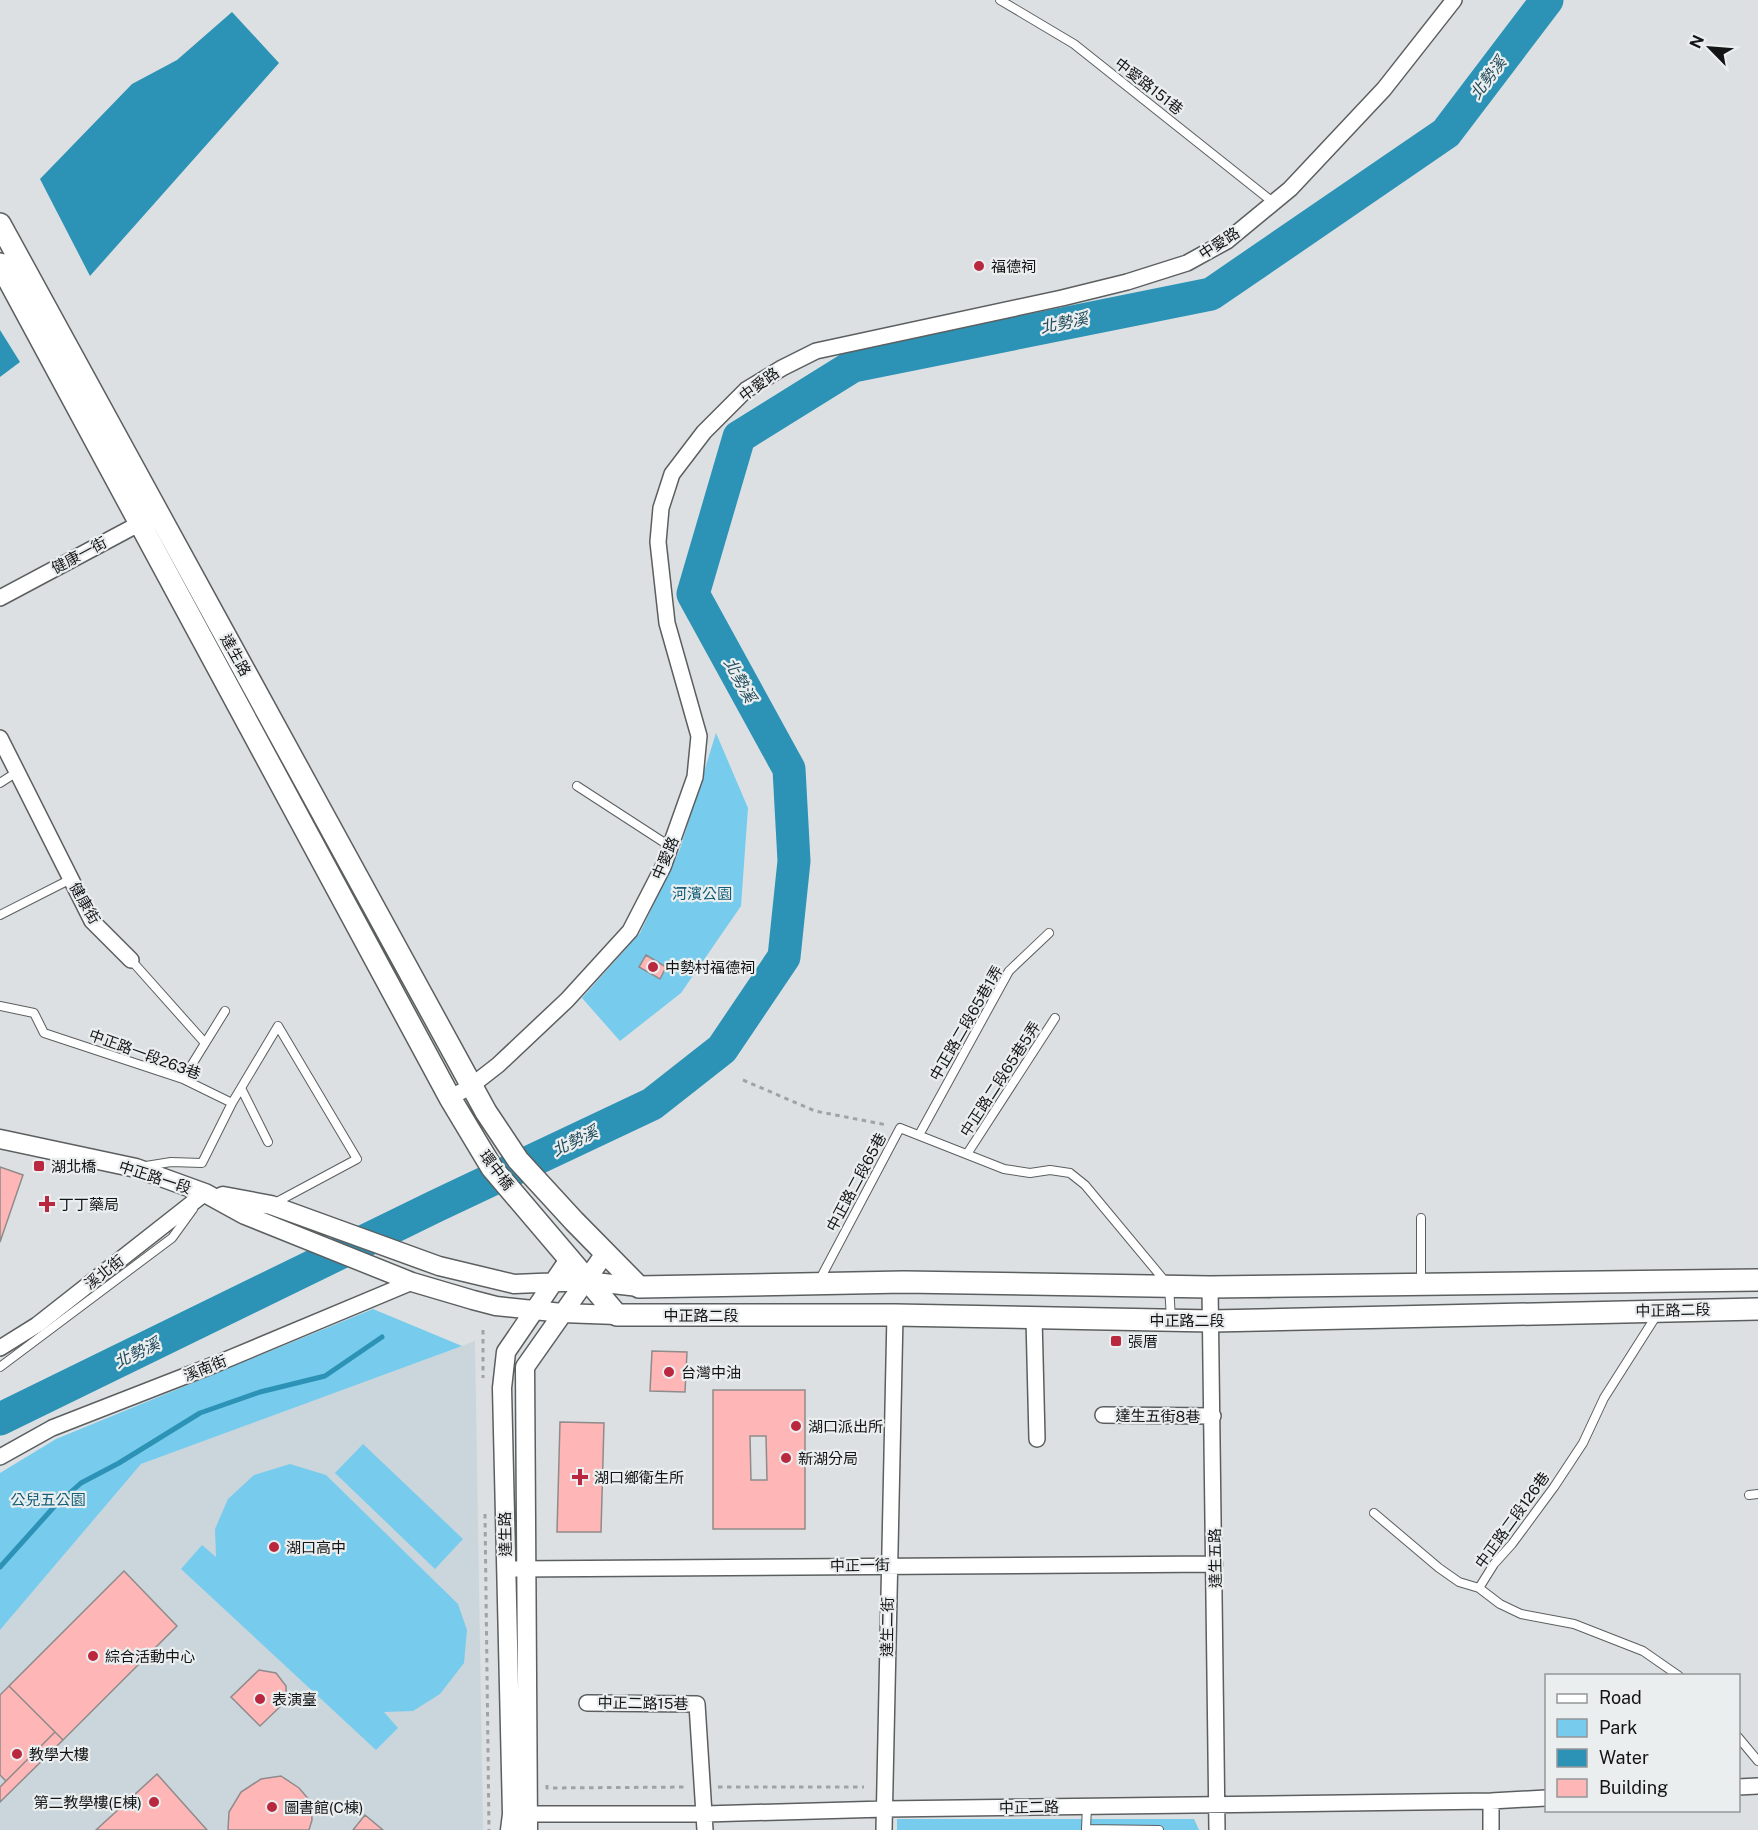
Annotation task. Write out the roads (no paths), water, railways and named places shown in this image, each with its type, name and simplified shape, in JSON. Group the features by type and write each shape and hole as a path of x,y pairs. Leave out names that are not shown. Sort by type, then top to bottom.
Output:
{"main road":[{"name":"達生路","path":"0,224 42,320 140,524 450,1098"},
{"name":"達生路","path":"0,264 42,320 159,513 471,1086"},
{"name":"環中橋","path":"471,1086 518,1160 606,1252"},
{"name":"環中橋","path":"450,1098 492,1168 570,1258"},
{"path":"606,1252 639,1287"},
{"path":"570,1258 586,1281 617,1315"},
{"name":"中正路二段","path":"639,1287 904,1282 1210,1287 1758,1280"},
{"name":"中正路二段","path":"617,1315 894,1315 1212,1321 1758,1309"}],"street":[{"name":"中愛路","path":"450,1098 471,1086 498,1065 567,1000 630,931 671,847 695,777 699,736 667,622 658,542 661,508 672,474 704,432 746,390 816,351 1127,282 1187,263 1227,241 1290,189 1384,89 1454,0"},
{"name":"健康一街","path":"0,598 159,513"},
{"name":"健康街","path":"0,738 92,921 131,960"},
{"path":"284,790 304,779"},
{"name":"中正路一段","path":"0,1139 136,1168 205,1193"},
{"path":"205,1193 271,1206 439,1266 514,1284 586,1281 639,1287"},
{"path":"205,1193 245,1215 412,1282 496,1306 562,1313 617,1315"},
{"name":"溪北街","path":"0,1348 37,1325 205,1193"},
{"name":"達生路","path":"520,1822 526,1569 525,1367 606,1252"},
{"name":"達生路","path":"520,1822 506,1569 501,1388 506,1352 570,1258"},
{"name":"溪南街","path":"0,1457 52,1428 216,1365 412,1282"},
{"name":"達生五路","path":"1210,1287 1218,1830"},
{"name":"達生二街","path":"884,1830 894,1315"},
{"path":"1034,1318 1037,1439"},
{"name":"達生五街8巷","path":"1103,1415 1213,1416"},
{"name":"中正一街","path":"506,1569 1215,1564"},
{"name":"中正二路15巷","path":"588,1702 698,1704 705,1830"},
{"path":"1740,1787 1758,1786"},
{"name":"中正二路","path":"520,1822 885,1809 1491,1801 1545,1798"},
{"path":"1491,1801 1491,1830"}],"lane":[{"name":"中愛路151巷","path":"1000,0 1074,44 1275,203"},
{"path":"0,783 17,772"},
{"path":"577,786 671,847"},
{"path":"0,915 71,879"},
{"name":"中正路二段65巷1弄","path":"919,1135 1009,971 1049,933"},
{"name":"健康街","path":"131,960 205,1043"},
{"name":"中正路一段263巷","path":"0,1006 34,1012 44,1033 183,1079 232,1103"},
{"path":"183,1079 225,1011"},
{"name":"中正路二段65巷5弄","path":"967,1154 1055,1018"},
{"path":"136,1168 171,1162 202,1163 240,1088 278,1026 357,1159 271,1206"},
{"path":"240,1088 268,1142"},
{"name":"中正路二段65巷","path":"817,1284 900,1128 1004,1169 1030,1173 1050,1170 1070,1173 1085,1185 1169,1286"},
{"path":"0,1367 172,1238 205,1193"},
{"path":"1421,1218 1421,1284"},
{"path":"1169,1286 1171,1320"},
{"name":"中正路二段126巷","path":"1660,1310 1604,1398 1583,1443 1554,1487 1512,1544 1494,1564 1479,1588 1500,1605 1521,1614 1574,1624 1643,1651 1676,1674"},
{"path":"1749,1495 1758,1494"},
{"path":"1374,1514 1439,1568 1459,1582 1479,1588"},
{"path":"1740,1739 1758,1761"},
{"path":"1086,1806 1086,1829 1159,1830"}],"water":[{"path":"232,12 279,63 90,276 40,179 132,84 177,60"},
{"path":"0,330 20,362 0,377"}],"waterway":[{"name":"北勢溪","path":"0,1419 436,1206 652,1104 722,1049 784,957 794,861 789,769 693,594 739,437 853,366 1211,294 1446,133 1547,0"},
{"path":"0,1567 53,1508 81,1483 119,1463 200,1413 260,1392 325,1376 382,1337"}],"place":[{"name":"福德祠","path":"979,266"},
{"name":"中勢村福德祠","path":"653,967"},
{"name":"湖北橋","path":"39,1166"},
{"name":"丁丁藥局","path":"47,1204"},
{"name":"張厝","path":"1116,1341"},
{"name":"台灣中油","path":"669,1372"},
{"name":"湖口派出所","path":"796,1426"},
{"name":"新湖分局","path":"786,1458"},
{"name":"湖口鄉衛生所","path":"580,1477"},
{"name":"湖口高中","path":"274,1547"},
{"name":"綜合活動中心","path":"93,1656"},
{"name":"表演臺","path":"260,1699"},
{"name":"教學大樓","path":"17,1754"},
{"name":"第二教學樓(E棟)","path":"154,1802"},
{"name":"圖書館(C棟)","path":"272,1807"}],"park label":[{"name":"河濱公園","path":"702,893"},
{"name":"公兒五公園","path":"48,1499"}]}
